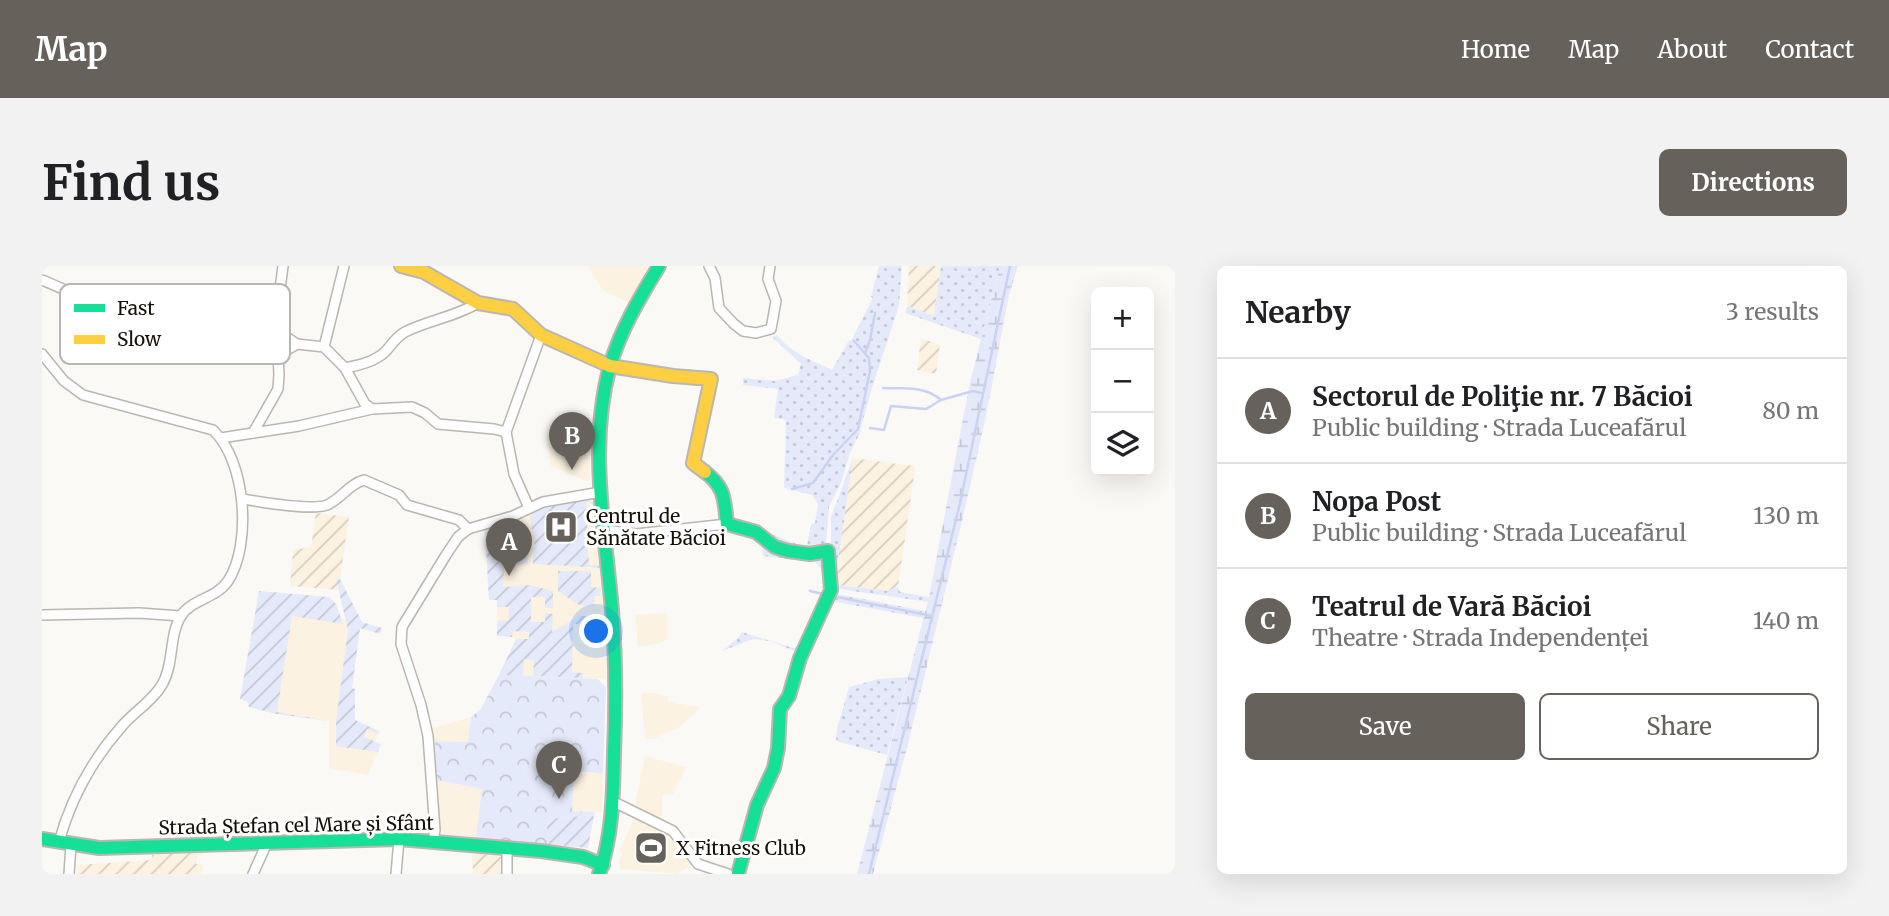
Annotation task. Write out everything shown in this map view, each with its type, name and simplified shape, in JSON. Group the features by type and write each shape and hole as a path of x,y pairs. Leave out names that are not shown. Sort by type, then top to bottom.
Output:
{"main road":[{"path":"401,266 424,272 478,303 513,309 541,335 610,366 711,379 693,463 717,481 722,489 727,524 756,532 775,547 788,551 810,554 828,551 832,586 829,597 800,658 789,696 780,709 774,768 757,805 738,874"},
{"path":"601,869 611,801 615,681 612,611 601,492 601,426 610,366 659,266"},
{"name":"Strada Ștefan cel Mare și Sfânt","path":"42,839 99,848 399,839 583,857 601,869"}],"street":[{"path":"281,284 283,266"},
{"path":"324,348 344,266"},
{"path":"709,266 715,278 719,308 743,331 756,333 771,329 776,301 768,279 770,266"},
{"path":"42,280 60,287"},
{"path":"345,368 367,363 379,356 396,337 408,330 478,303"},
{"path":"529,508 514,474 506,432 541,335"},
{"path":"290,339 297,344 324,348 345,368 365,404 372,409"},
{"path":"290,348 297,344"},
{"path":"42,354 64,380 83,395 213,430 221,438 229,455 243,499 240,541 227,583 181,616 163,684 122,725 76,794 65,843 69,874"},
{"path":"253,433 278,389 278,364"},
{"path":"221,438 299,426 372,409 412,407 438,424 506,432"},
{"path":"229,455 243,436"},
{"path":"243,499 314,507 326,505 356,482 364,480 399,495 407,505 459,520 468,529"},
{"path":"433,841 435,830 428,736 400,635 402,627 458,537 468,529 513,516 543,502 601,492"},
{"path":"605,530 636,534 727,524"},
{"path":"42,615 139,613 181,616"},
{"path":"611,801 673,831 698,864 728,874"},
{"path":"396,874 399,839"},
{"path":"253,874 267,842"},
{"path":"507,848 507,874"}],"shaded area":[{"path":"588,266 648,266 629,304 603,291"},
{"path":"909,266 941,266 934,316 907,306"},
{"path":"921,339 940,344 936,374 917,370"},
{"path":"547,437 591,446 589,482 551,466"},
{"path":"853,458 914,466 915,469 898,587 888,591 837,585 834,582"},
{"path":"592,500 599,522 604,566 606,679 499,675 516,640 512,637 497,636 497,600 489,600 485,529 529,518 531,513"},
{"path":"316,513 349,517 340,579 336,579 338,590 290,586 293,550 311,547"},
{"path":"259,591 329,597 336,604 341,618 360,625 352,688 355,689 355,720 379,731 375,741 381,744 368,775 329,768 329,721 276,714 249,707 248,702 240,699"},
{"path":"667,613 668,638 661,643 638,647 635,615"},
{"path":"641,693 668,696 668,702 701,707 680,727 653,739 645,739"},
{"path":"471,717 468,742 432,741 432,728"},
{"path":"645,756 686,767 673,794 662,795 662,822 639,810 635,804"},
{"path":"574,770 603,774 602,812 572,811"},
{"path":"436,780 483,789 476,839 441,834"},
{"path":"635,817 667,830 694,864 677,874 620,869 620,849"},
{"path":"203,852 203,856 198,855 196,864 203,865 201,874 78,874 77,865 152,860 152,855"},
{"path":"472,853 504,857 502,874 473,874"}],"green space":[{"path":"879,266 902,266 899,306 859,435 829,507 826,543 823,548 788,549 731,521 728,507 735,520 807,546 818,504 812,495 784,488 786,420 774,418 778,389 743,385 743,378 775,381 798,375 801,364 772,337 777,335 795,351 832,370 849,340 851,341 873,298 871,297"},
{"path":"941,266 1000,266 981,339 905,313 907,306 934,316"},
{"path":"1000,266 1018,266 1009,295 963,517 907,748 873,874 857,874 929,597 970,382"},
{"path":"853,458 835,582 837,585 888,591 898,587 900,592 929,597 928,602 839,589 837,594 925,611 923,618 831,601 831,517"},
{"path":"586,499 595,504 586,502 589,565 604,568 533,564 535,547 530,518 533,510"},
{"path":"517,520 525,526 526,534 511,537 511,544 494,545 495,562 513,561 512,543 527,543 528,564 504,564 503,587 530,585 553,591 553,608 545,608 545,597 531,597 531,622 545,622 545,613 553,614 552,632 579,616 590,616 590,624 573,624 572,672 583,673 583,678 533,676 534,660 524,659 523,676 499,675 516,639 529,639 529,632 513,631 512,637 497,636 497,621 509,620 509,607 497,607 497,600 489,600 485,529"},
{"path":"761,541 825,555 830,585 797,652 770,641 753,639 722,651 742,632 793,648 798,646 823,591 823,572 816,562 763,556"},
{"path":"558,571 591,571 591,587 601,588 600,596 595,596 594,606 579,605 558,591"},
{"path":"336,579 340,579 362,622 382,628 380,634 360,628 352,688 355,689 355,720 379,731 378,734 367,729 364,737 381,744 378,752 336,746 336,720 348,630"},
{"path":"259,591 329,597 336,604 343,624 292,616 277,712 329,721 276,714 249,707 248,702 240,699"},
{"path":"499,675 598,679 606,688 603,774 574,771 572,811 595,812 594,815 547,819 547,844 476,839 482,789 436,780 435,741 468,742 471,717 480,710"},
{"path":"908,677 887,755 836,741 849,687 879,679"},
{"path":"594,815 588,848 547,844 547,819"}],"waterway":[{"path":"869,874 960,503 1010,266"},
{"path":"865,353 875,313"},
{"path":"792,489 813,483 833,455 858,429 870,371 869,358 854,341"},
{"path":"883,388 920,390 940,399"},
{"path":"870,428 884,430 891,406 926,409 941,400 973,391 981,393"},
{"path":"810,591 823,594"},
{"path":"837,597 932,616"}],"traffic: fast":[{"path":"599,874 611,814 615,699 613,628 600,488 600,426 603,396 614,353 631,314 659,266"},
{"path":"705,472 720,489 727,524 756,532 775,547 788,551 810,554 828,551 831,590 800,658 789,696 780,709 774,768 757,805 738,874"},
{"path":"42,839 99,848 399,839 541,851 583,857 603,865"}],"traffic: slow":[{"path":"401,266 424,272 478,303 513,309 541,335 610,366 711,379 693,463 705,472"}],"place":[{"name":"Nopa Post","path":"572,470"},
{"name":"Centrul de Sănătate Băcioi","path":"561,527"},
{"name":"Sectorul de Poliţie nr. 7 Băcioi","path":"509,576"},
{"name":"Teatrul de Vară Băcioi","path":"559,799"},
{"name":"X Fitness Club","path":"651,848"}]}
